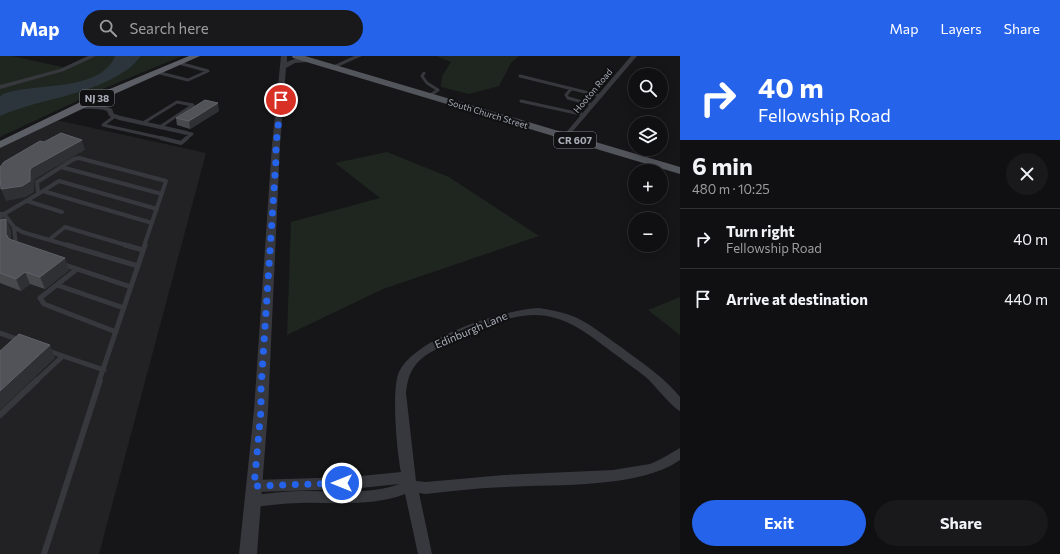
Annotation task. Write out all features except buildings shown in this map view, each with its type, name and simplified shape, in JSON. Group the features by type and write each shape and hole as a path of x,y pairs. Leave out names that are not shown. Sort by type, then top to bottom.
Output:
{"highway":[{"name":"NJ 38","path":"0,137 105,88 181,59 196,56"},
{"name":"NJ 38","path":"0,145 79,106 99,102 181,59"}],"main road":[{"name":"South Church Street","path":"296,56 680,171"}],"street":[{"path":"0,87 62,70 94,56"},
{"path":"333,67 359,56"},
{"name":"Hooton Road","path":"565,137 634,56"},
{"path":"248,554 261,410 265,320 283,61 308,60"},
{"path":"99,102 110,110 111,115 188,134"},
{"name":"Edinburgh Lane","path":"426,554 410,486 404,443 400,382 409,363 428,349 492,320 516,312 542,311 556,314 583,326 652,377 680,406"},
{"path":"253,501 297,497 352,497 389,494 410,486 426,488 504,481 613,476 651,469 666,463 680,453"},
{"path":"254,486 350,483 401,478 410,486"}],"lane":[{"path":"156,72 188,80 208,71 181,59"},
{"path":"424,73 422,76 424,80 438,90 429,96"},
{"path":"520,76 601,96"},
{"path":"571,89 566,95 568,98 593,105"},
{"path":"521,101 585,115"},
{"path":"143,123 177,102 193,105 160,127"},
{"path":"115,116 103,125 181,143 192,134 188,134"},
{"path":"38,194 37,182 79,158 166,181 44,554"},
{"path":"61,167 162,194"},
{"path":"45,177 157,210"},
{"path":"59,181 1,215 22,232 138,266"},
{"path":"43,191 152,224"},
{"path":"27,201 62,212"},
{"path":"14,227 15,246 20,249"},
{"path":"50,239 65,227 143,250"},
{"path":"54,261 131,287"},
{"path":"77,269 40,298 44,304 116,332"},
{"path":"57,285 124,308"},
{"path":"0,333 28,343"},
{"path":"42,348 104,370"},
{"path":"0,415 63,356"}],"shaded area":[{"path":"0,56 12,56 67,68 93,56 182,56 105,88 0,137"},
{"path":"115,56 141,56 128,69 114,78 98,85 0,116 0,97 3,94 16,90 81,81 96,76 107,68"},
{"path":"436,56 519,56 511,63 499,86 469,94 441,87 442,76 451,62"},
{"path":"52,119 206,153 99,554 0,554 0,145"},
{"path":"387,152 449,177 539,236 383,289 287,335 291,222 380,198 335,163"},
{"path":"680,297 680,335 648,310"}],"route":[{"path":"281,100 276,145 277,152 265,320 261,410 254,486 297,483 342,483"}]}
